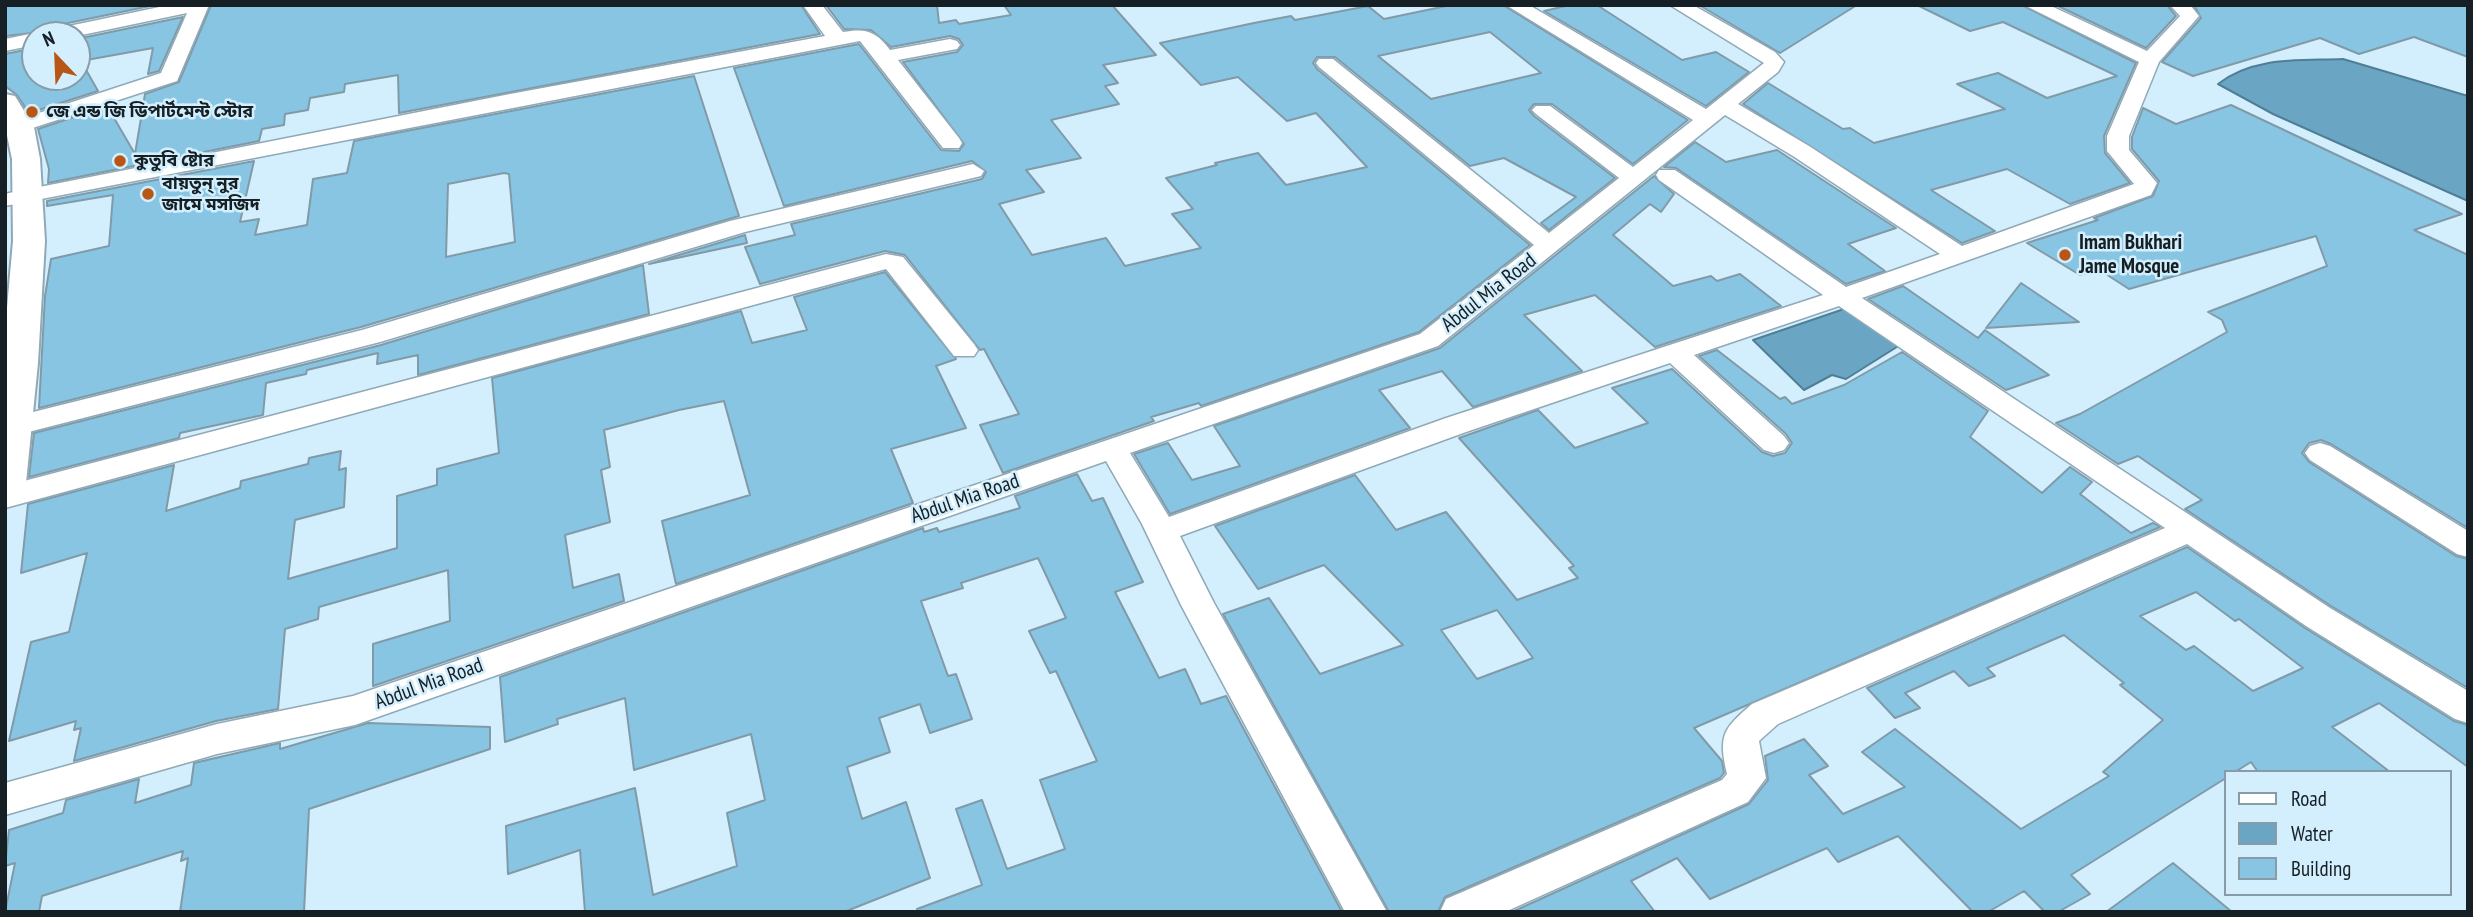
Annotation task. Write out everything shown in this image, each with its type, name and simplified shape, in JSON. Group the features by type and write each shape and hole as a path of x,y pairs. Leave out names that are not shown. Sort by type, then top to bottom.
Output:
{"highway":[{"path":"10,120 14,205"},
{"path":"5,159 14,205 29,241 9,428 5,495"}],"street":[{"path":"91,27 199,5"},
{"path":"10,120 116,97 170,77 199,5"},
{"path":"812,5 838,39"},
{"path":"1515,5 1716,112 1801,151 1960,256"},
{"name":"Abdul Mia Road","path":"5,799 217,739 355,710 1429,340 1716,112 1774,62 1679,5"},
{"path":"2033,5 2150,60"},
{"path":"1162,531 1456,425 1842,298 2143,190 2146,183 2118,150 2118,136 2150,60 2159,54 2190,16 2179,5"},
{"path":"14,205 510,100 866,35 951,143"},
{"path":"884,57 950,45"},
{"path":"1326,63 1549,245"},
{"path":"1543,110 1633,178"},
{"path":"9,428 371,336 738,226 973,171"},
{"path":"1667,175 1977,390 2006,404 2062,441 2318,617 2468,709"},
{"path":"5,495 886,261 894,262 964,350"},
{"path":"1675,353 1774,443"},
{"path":"1113,448 1162,531 1198,605 1367,912"},
{"path":"2320,453 2468,546"},
{"path":"1460,912 1735,791 1747,778 1741,753 1741,735 1765,714 2189,530"}],"water":[{"path":"2343,59 2468,96 2468,201 2273,114 2218,84 2232,75 2262,64"},
{"path":"1847,308 1900,345 1846,379 1832,375 1804,390 1753,340"}],"building":[{"path":"5,5 155,5 78,21 21,21 21,34 5,36"},
{"path":"211,5 801,5 820,34 399,113 398,75 345,84 344,92 310,98 308,110 285,114 284,125 262,129 259,141 48,183 49,169 38,129 107,106 135,154 145,94 179,82"},
{"path":"826,5 937,5 939,23 956,20 959,24 1011,15 1004,5 1112,5 1156,55 1103,65 1118,83 1105,86 1119,104 1051,120 1081,158 1026,170 1044,192 999,204 1032,255 1106,238 1125,266 1201,248 1172,214 1193,209 1166,178 1258,153 1286,185 1367,167 1316,113 1287,121 1238,77 1201,85 1160,43 1291,16 1295,20 1368,6 1384,19 1451,5 1503,5 1688,120 1633,164 1552,104 1534,104 1529,110 1534,116 1615,178 1549,230 1541,223 1576,197 1504,158 1470,166 1335,57 1317,57 1313,63 1317,69 1530,245 1419,332 1201,406 1199,403 1151,417 1154,421 1003,473 980,425 1019,414 984,349 980,350 905,255 885,251 760,284 745,247 795,235 791,224 982,179 986,172 972,161 784,206 734,68 859,44 941,150 959,151 964,144 903,62 957,52 963,45 959,39 950,36 891,47 871,30 844,29","holes":["1490,32 1541,73 1431,99 1378,56"]},
{"path":"1570,5 1597,5 1682,60 1716,52 1749,72 1706,106 1544,11"},
{"path":"1699,5 1857,5 1780,53"},
{"path":"1917,5 2022,5 2136,63 2104,136 2105,153 2130,183 2070,204 2007,169 1931,190 1995,231 1962,243 1743,104 1768,83 1843,129 1850,128 1874,143 2005,109 1957,84 1998,73 2047,98 2117,76 2003,22 1970,31"},
{"path":"2056,5 2167,5 2176,16 2146,48"},
{"path":"2194,5 2468,5 2468,57 2414,37 2359,54 2320,38 2193,76 2162,62 2201,18"},
{"path":"183,17 159,71 148,74 153,48 91,59 91,36"},
{"path":"21,51 21,91 91,91 91,79 98,91 29,113 17,95 5,86 5,54"},
{"path":"694,76 739,216 361,327 39,408 45,296 51,259 109,246 113,195 47,206 47,201 254,161 240,222 259,219 255,235 307,225 313,179 347,173 354,141","holes":["509,174 515,242 446,257 448,184"]},
{"path":"2231,105 2462,214 2414,230 2468,255 2468,528 2331,444 2321,440 2309,443 2302,453 2309,462 2456,556 2468,559 2468,688 2331,606 2185,509 2202,500 2138,456 2118,464 2056,423 2080,414 2227,332 2222,320 2208,312 2327,266 2316,236 2129,289 2098,269 2080,275 2027,243 2098,220 2094,218 2153,196 2159,181 2132,149 2132,137 2143,108 2176,124"},
{"path":"1695,142 1726,162 1777,150 1896,228 1848,244 1885,271 1846,284 1676,168 1664,167"},
{"path":"1654,176 1674,194 1661,212 1650,204 1613,235 1673,286 1711,276 1717,281 1740,274 1781,306 1655,347 1595,295 1524,315 1582,371 1473,407 1442,371 1379,390 1410,428 1170,514 1134,454 1168,443 1192,480 1240,466 1214,426 1440,348"},
{"path":"745,235 747,243 649,264"},
{"path":"643,265 649,314 418,375 418,355 377,364 378,353 307,370 306,374 266,383 263,415 180,433 179,438 29,477 34,433 381,345"},
{"path":"885,272 956,359 936,366 966,428 891,449 913,503 676,584 662,521 750,495 724,401 679,410 604,430 610,467 601,470 610,522 565,535 573,588 619,574 624,601 373,686 373,644 450,621 448,570 319,607 318,619 285,629 278,709 216,721 74,761 81,728 74,730 76,721 9,741 31,642 69,632 87,553 21,573 28,504 174,465 166,511 240,488 241,481 308,464 309,458 341,451 339,470 346,468 344,507 295,520 288,579 397,548 397,496 437,485 437,469 499,453 492,378 741,311 752,343 807,330 794,297"},
{"path":"2021,283 2079,322 1986,328"},
{"path":"1903,286 1978,338 1985,330 2049,375 2006,390 1868,299"},
{"path":"1717,350 1780,399 1785,397 1792,404 1844,385 1902,352 1988,411 1970,437 2042,493 2070,467 2092,482 2080,494 2131,533 2153,523 2160,527 1694,728 1722,761 1724,773 1720,778 1445,897 1438,912 1389,912 1223,614 1269,598 1320,674 1403,645 1324,565 1258,589 1215,526 1355,475 1396,530 1446,512 1517,600 1578,578 1569,568 1574,566 1459,438 1538,410 1575,448 1648,423 1612,388 1672,369 1762,452 1773,456 1785,453 1792,443 1786,434 1699,356","holes":["1497,610 1533,658 1477,679 1441,630"]},
{"path":"1077,474 1092,501 1103,498 1143,582 1115,592 1159,678 1185,669 1201,704 1226,696 1342,912 918,912 917,909 982,885 956,809 982,800 1007,869 1065,849 1040,780 1097,761 1056,671 1050,673 1029,631 1066,618 1038,558 961,583 963,588 921,601 948,676 956,674 972,719 930,733 920,704 879,718 890,752 847,767 862,819 906,802 930,878 844,912 585,912 580,850 508,874 506,826 635,788 653,895 737,866 727,813 765,800 751,734 634,770 625,698 557,719 558,724 505,742 500,677 923,528 924,532 937,528 939,532 1020,508 1015,496"},
{"path":"2187,547 2305,628 2454,721 2468,725 2468,767 2379,703 2332,727 2387,770 2257,770 2251,762 2238,770 2224,770 2224,779 2071,875 2090,894 2058,912 2045,912 2024,891 1988,912 1973,912 1898,836 1838,862 1827,848 1710,899 1677,858 1631,881 1655,912 1512,912 1749,804 1768,780 1765,756 1804,739 1828,766 1809,775 1843,814 1905,787 1862,752 1895,729 2021,829 2109,776 2103,772 2163,720 2120,685 2124,683 2064,635 1987,668 1995,676 1969,686 1954,671 1905,693 1920,708 1895,718 1867,688","holes":["2196,592 2235,621 2239,619 2303,668 2253,691 2194,646 2186,650 2140,616"]},
{"path":"368,723 490,727 490,749 309,809 304,912 180,912 188,858 181,861 183,851 42,896 39,912 5,912 15,863 5,866 9,830 63,813 66,800 139,779 135,803 191,785 194,763 280,743 280,749"},
{"path":"2173,863 2232,912 2106,912"}],"place":[{"name":"জে এন্ড জি ডিপার্টমেন্ট স্টোর","path":"32,112"},
{"name":"কুতুবি ষ্টোর","path":"120,161"},
{"name":"বায়তুন্ নুর জামে মসজিদ","path":"148,194"},
{"name":"Imam Bukhari Jame Mosque","path":"2065,255"}]}
